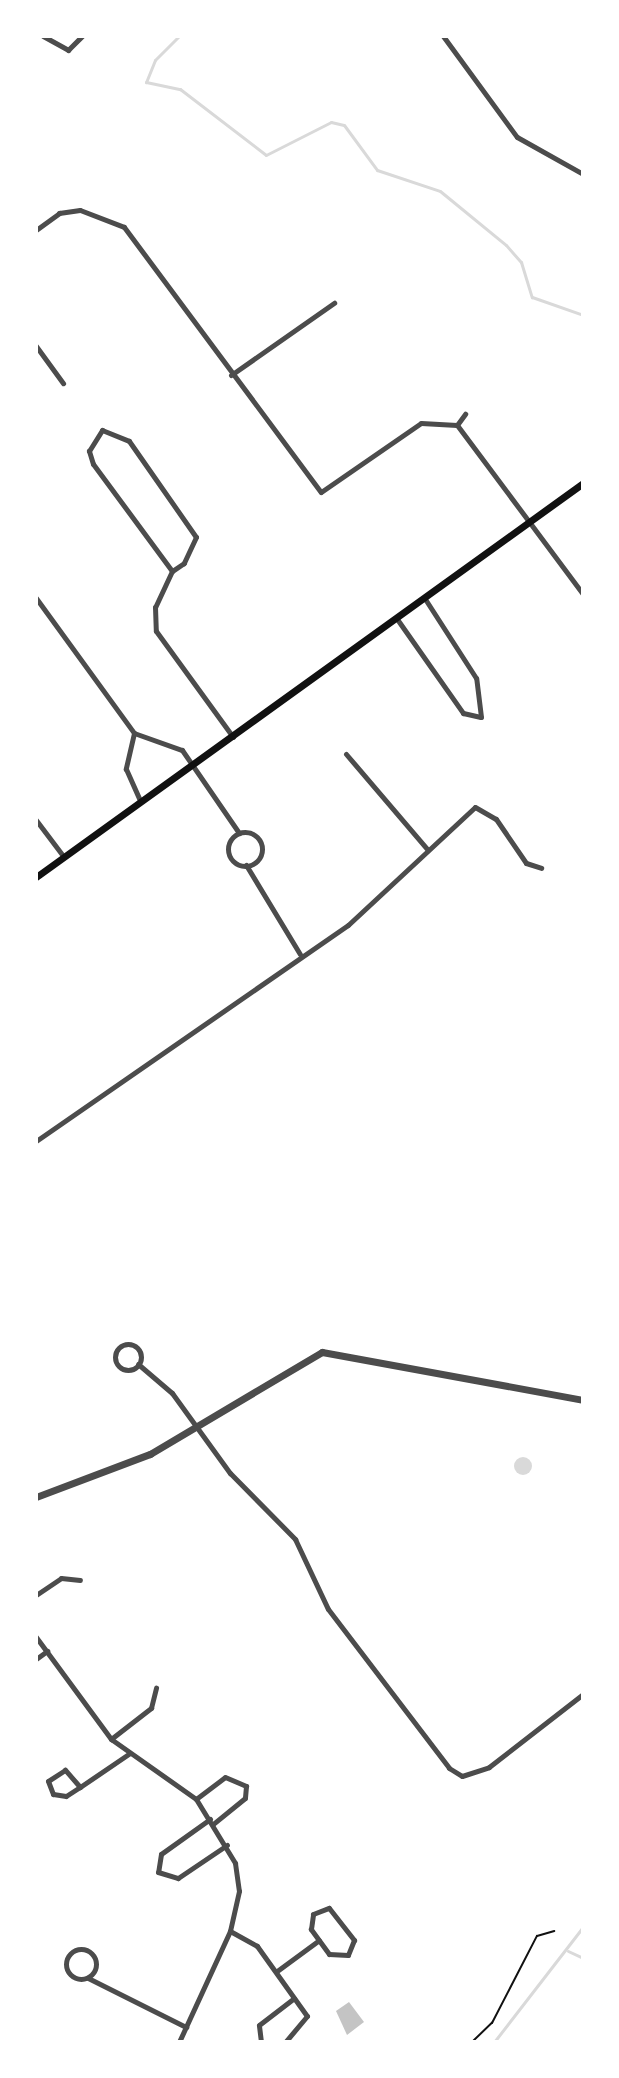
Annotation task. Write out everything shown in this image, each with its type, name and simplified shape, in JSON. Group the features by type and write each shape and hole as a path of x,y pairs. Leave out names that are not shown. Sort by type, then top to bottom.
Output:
{"main road":[{"path":"36,877 583,483"}],"street":[{"path":"43,36 68,50 82,36"},
{"path":"443,36 517,137 583,174"},
{"path":"36,230 59,213 98,211 124,227 231,375 321,492 421,423 457,425 583,594"},
{"path":"231,375 334,303"},
{"path":"36,346 63,383"},
{"path":"457,425 465,414"},
{"path":"172,571 93,464 89,451 102,430 129,441 196,537 194,550 172,571 155,607 156,631 233,737"},
{"path":"36,598 134,733 169,741 196,764 239,833 261,846 246,865"},
{"path":"397,619 463,713 481,717 476,678 425,599"},
{"path":"134,733 126,769 141,802"},
{"path":"346,754 428,850"},
{"path":"36,1141 300,954 348,925 475,807 496,819 526,863 541,868"},
{"path":"36,820 64,857"},
{"path":"239,833 229,854 246,865 300,954"},
{"path":"138,1364 118,1365 118,1349 135,1346 138,1364 295,1539 328,1609 443,1763 462,1776 489,1767 583,1694"},
{"path":"36,1497 116,1470 196,1428 293,1363 322,1352 583,1400"},
{"path":"36,1595 61,1578 80,1580"},
{"path":"36,1637 111,1739 196,1799 227,1845 239,1891 230,1931 179,2042"},
{"path":"36,1659 47,1651"},
{"path":"111,1739 151,1708 156,1688"},
{"path":"80,1787 65,1770 48,1781 61,1797 80,1787 130,1753"},
{"path":"196,1799 225,1777 246,1786 245,1798 161,1854 158,1872 178,1878 227,1845"},
{"path":"329,1908 354,1946 334,1958 319,1940 310,1919 329,1908"},
{"path":"230,1931 257,1946 277,1971 306,2022 285,2042"},
{"path":"277,1971 319,1940"},
{"path":"88,1978 93,1955 75,1950 66,1961 68,1973 88,1978 186,2027"},
{"path":"261,2042 259,2025 294,1998"}],"path":[{"path":"472,2042 492,2023 537,1936 554,1931"}],"shaded area":[{"path":"523,1457 532,1466 523,1475 514,1466"}],"building":[{"path":"349,2002 364,2022 347,2035 336,2011"}],"waterway":[{"path":"179,36 155,60 146,82 180,89 266,155 331,122 344,125 377,170 440,191 506,245 521,262 532,297 583,315"},
{"path":"494,2042 583,1927"},
{"path":"568,1951 583,1958"}]}
